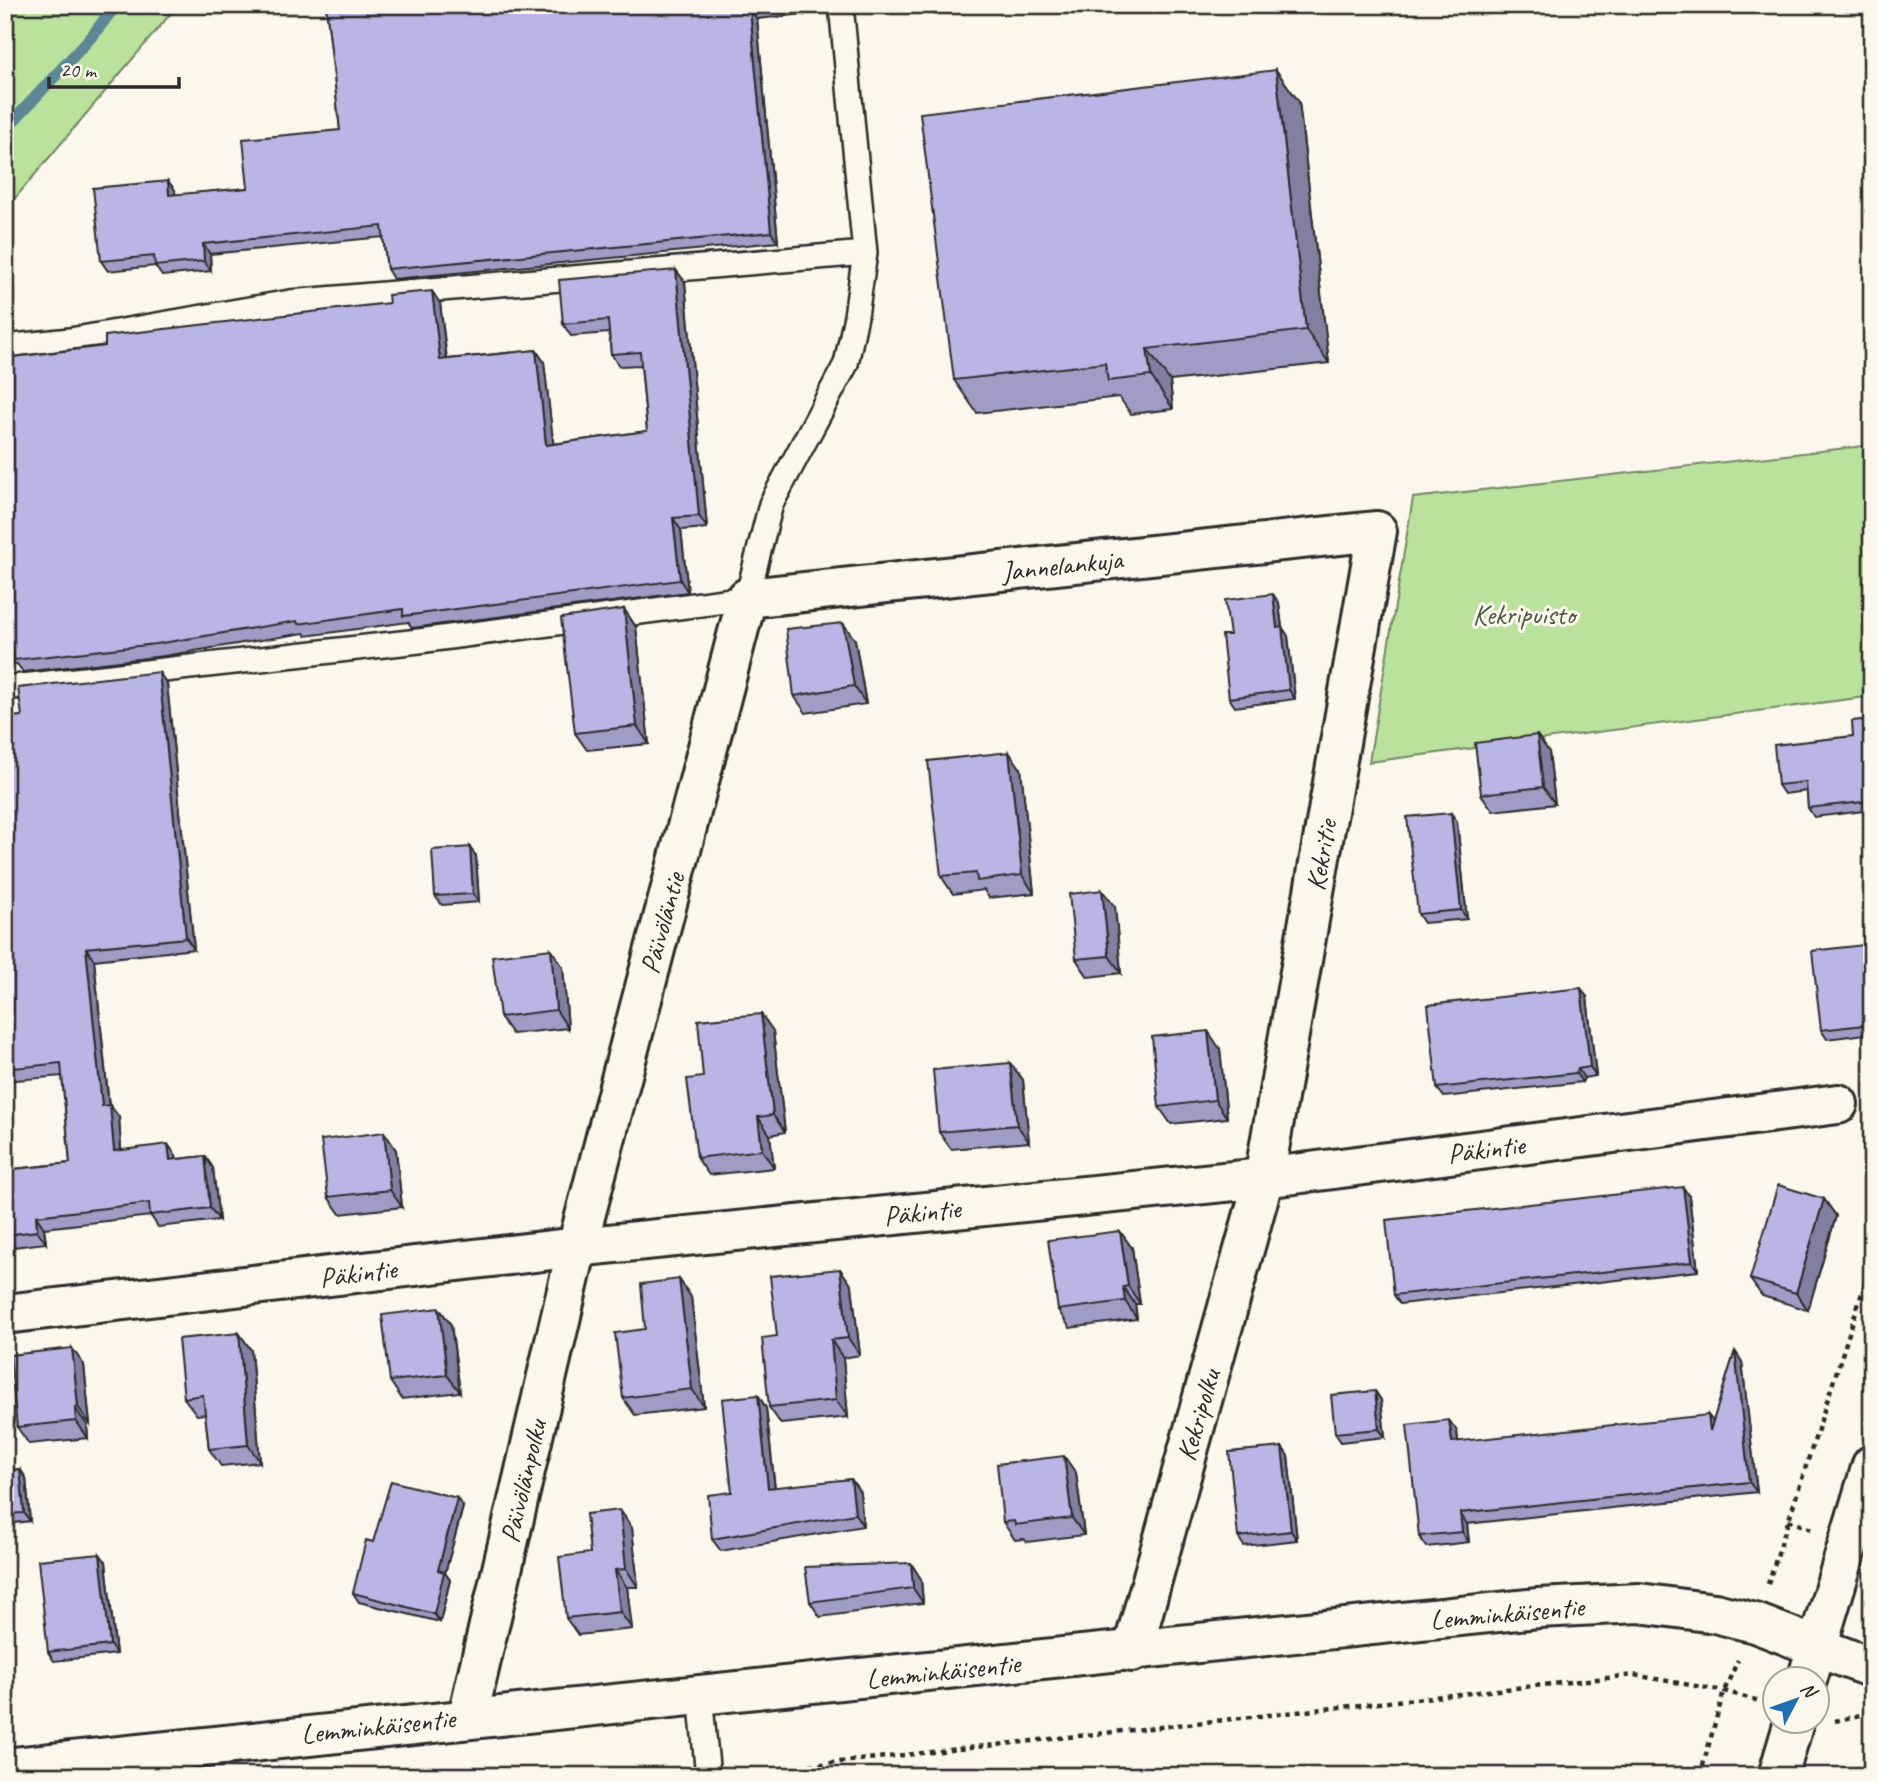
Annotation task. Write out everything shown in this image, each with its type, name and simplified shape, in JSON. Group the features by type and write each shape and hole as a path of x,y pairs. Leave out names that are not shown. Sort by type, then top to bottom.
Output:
{"street":[{"name":"Jannelankuja","path":"747,598 1377,531"},
{"name":"Kekritie","path":"1264,1178 1377,531"},
{"name":"Päivöläntie","path":"578,1247 747,598"},
{"name":"Päkintie","path":"5,1314 578,1247 1264,1178 1838,1104"},
{"name":"Kekripolku","path":"1132,1652 1264,1178"},
{"name":"Päivölänpolku","path":"468,1716 578,1247"},
{"path":"1813,1662 1872,1465"},
{"name":"Lemminkäisentie","path":"5,1768 468,1716 1132,1652 1538,1608 1639,1603 1755,1623 1813,1662 1872,1668"},
{"path":"1778,1776 1789,1736"}],"lane":[{"path":"5,688 419,641 747,598 771,504 846,364 864,253 849,67 841,5"},
{"path":"5,347 70,340 290,302 864,253"},
{"path":"700,1695 708,1776"}],"path":[{"path":"1700,1776 1724,1691 1755,1623 1872,1262"},
{"path":"739,1773 1634,1675 1724,1691 1762,1704"},
{"path":"1832,1721 1839,1722 1872,1712"}],"green space":[{"path":"5,5 178,5 5,210"},
{"name":"Kekripuisto","path":"1872,445 1872,696 1369,762 1413,498"}],"building":[{"path":"326,5 790,5 750,10 771,232 387,269 382,226 203,244 204,261 155,266 154,256 101,261 93,188 168,181 169,195 248,188 243,139 340,130"},
{"path":"1276,70 1306,330 1147,349 1151,376 1108,381 1105,363 954,380 920,113"},
{"path":"676,270 699,516 673,518 680,580 403,616 403,609 298,624 297,621 156,644 14,660 13,651 5,652 5,358 105,346 105,336 389,303 388,295 432,291 440,360 536,350 546,445 647,431 640,352 611,354 608,320 563,324 559,280"},
{"path":"1273,594 1277,628 1282,627 1289,690 1229,698 1222,635 1230,635 1225,600"},
{"path":"624,609 637,726 575,733 561,618"},
{"path":"843,623 854,686 794,696 786,629"},
{"path":"159,672 186,938 86,948 102,1106 110,1105 114,1151 168,1144 170,1160 205,1156 210,1208 150,1215 149,1203 36,1216 37,1231 5,1235 5,1170 70,1163 61,1063 5,1069 5,718 22,716 18,688"},
{"path":"1872,719 1872,801 1808,808 1806,782 1778,785 1774,745 1853,736 1852,721"},
{"path":"1537,735 1543,787 1481,794 1475,743"},
{"path":"1009,752 1022,875 977,881 976,873 941,876 928,761"},
{"path":"1451,813 1461,910 1418,914 1407,817"},
{"path":"470,847 473,894 435,896 432,850"},
{"path":"1872,859 1872,895 1866,860"},
{"path":"1102,890 1109,956 1076,959 1069,894"},
{"path":"1872,944 1872,1024 1821,1030 1812,951"},
{"path":"551,949 556,1010 500,1017 492,956"},
{"path":"1581,988 1590,1067 1578,1069 1576,1073 1437,1088 1428,1005"},
{"path":"761,1014 773,1115 758,1117 762,1150 697,1158 687,1079 703,1077 698,1020"},
{"path":"1208,1031 1215,1100 1159,1107 1152,1037"},
{"path":"1010,1063 1017,1125 939,1132 933,1070"},
{"path":"384,1132 390,1190 328,1197 321,1140"},
{"path":"1778,1185 1824,1199 1796,1293 1750,1279"},
{"path":"1683,1187 1692,1262 1394,1295 1386,1220"},
{"path":"1120,1231 1128,1286 1123,1287 1125,1301 1058,1310 1048,1240"},
{"path":"840,1269 848,1338 831,1340 836,1400 769,1407 762,1338 777,1336 770,1276"},
{"path":"679,1279 692,1389 623,1398 615,1333 645,1329 641,1284"},
{"path":"439,1308 447,1375 390,1381 382,1315"},
{"path":"239,1333 248,1445 209,1449 203,1395 184,1398 178,1339"},
{"path":"72,1348 78,1407 75,1408 76,1421 17,1427 10,1355"},
{"path":"1735,1351 1749,1482 1460,1513 1462,1532 1419,1536 1407,1425 1449,1420 1452,1442 1708,1415 1710,1431"},
{"path":"1375,1391 1379,1429 1335,1433 1331,1395"},
{"path":"758,1395 768,1488 851,1479 855,1514 712,1539 708,1495 732,1492 722,1399"},
{"path":"1282,1447 1291,1531 1238,1537 1229,1452"},
{"path":"1064,1456 1072,1518 1015,1525 1014,1521 1003,1522 997,1464"},
{"path":"20,1469 24,1513 5,1514 5,1471"},
{"path":"391,1481 457,1498 438,1570 444,1572 434,1614 353,1593 366,1540 373,1542"},
{"path":"620,1510 626,1569 615,1570 620,1612 566,1618 559,1557 590,1553 586,1514"},
{"path":"100,1554 110,1645 48,1652 38,1560"},
{"path":"911,1563 913,1588 810,1602 805,1567"}],"waterway":[{"path":"5,130 92,36 116,5"}]}
